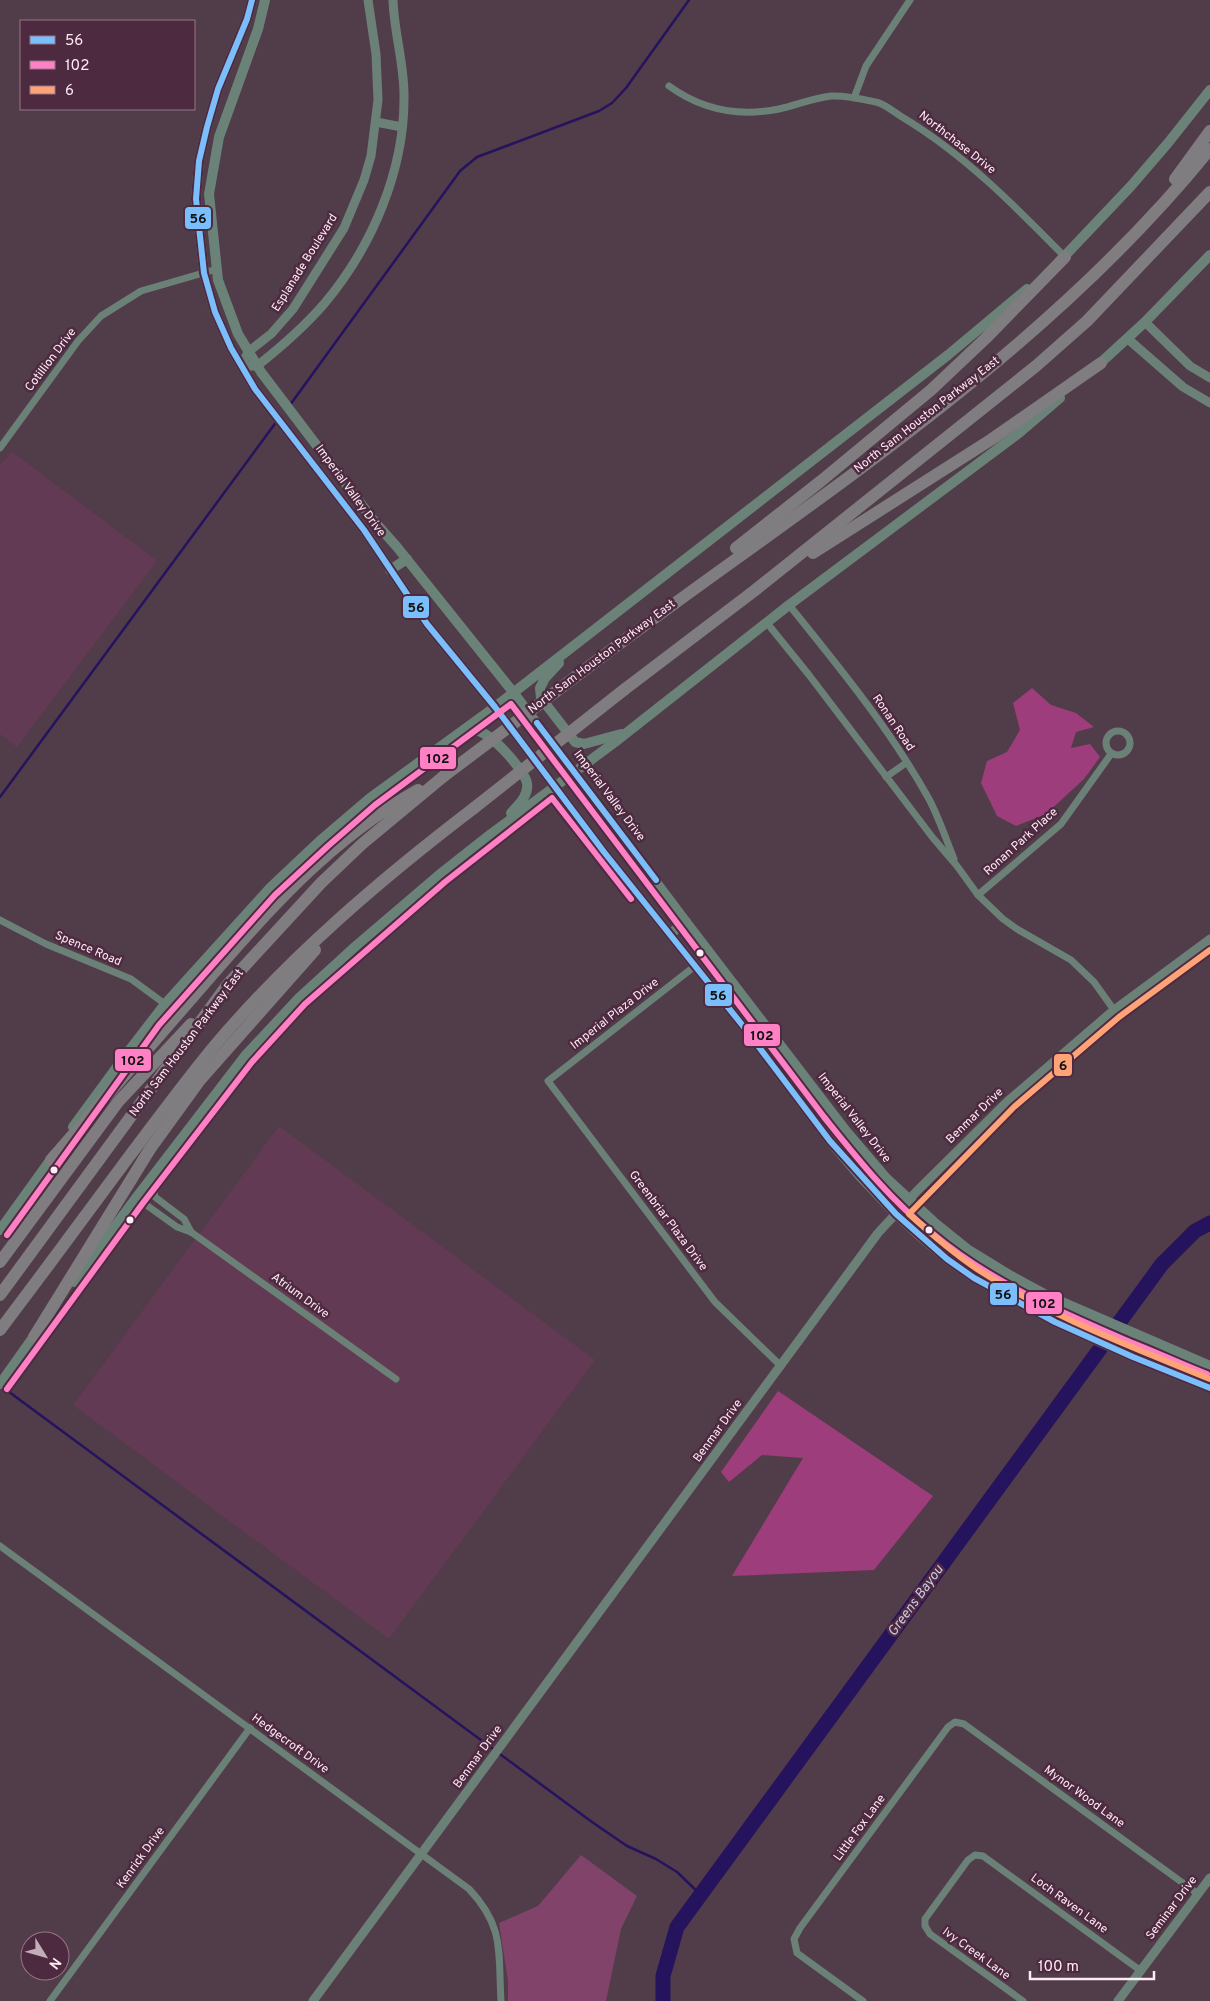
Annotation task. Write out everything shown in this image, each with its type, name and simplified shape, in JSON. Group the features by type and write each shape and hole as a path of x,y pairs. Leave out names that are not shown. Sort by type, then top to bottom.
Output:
{"highway":[{"path":"1019,343 1044,316 1139,224 1172,184 1210,130"},
{"name":"North Sam Houston Parkway East","path":"0,1295 228,984 282,924 328,877 369,839 444,776 666,609 865,465 1019,343 1105,265 1163,205 1210,149"},
{"name":"North Sam Houston Parkway East","path":"0,1330 176,1093 216,1044 314,941 413,854 754,590 1036,366 1087,321 1206,200 1210,192"},
{"path":"666,609 690,585 931,390 986,338 1065,257"},
{"path":"754,590 992,439 1100,362"},
{"path":"51,1160 264,915 322,857 390,805 444,776"},
{"path":"34,1337 150,1149 200,1080 364,896"},
{"path":"0,1262 118,1102 228,984"}],"main road":[{"name":"Imperial Valley Drive","path":"252,0 247,19 218,89 207,128 200,161 196,199 204,273 215,312 241,366 265,402 364,530 427,624 495,707 554,786 767,1056 830,1142 859,1176 896,1214 947,1259 1009,1298 1071,1330 1210,1388"},
{"name":"Imperial Valley Drive","path":"265,0 258,29 219,137 212,169 210,199 218,280 231,316 248,352 277,395 374,521 407,559 513,692 851,1137 886,1178 936,1224 967,1249 1018,1280 1046,1295 1210,1366"},
{"path":"232,55 246,62"},
{"name":"North Sam Houston Parkway East","path":"0,1230 128,1052 165,1004 247,913 309,851 370,798 495,707 948,355 1065,257 1131,186 1210,90"},
{"path":"196,199 210,199"},
{"path":"0,1384 127,1210 245,1056 299,998 417,894 492,834 789,605 1019,433 1128,339 1210,255"},
{"path":"390,570 407,559"},
{"path":"578,641 544,678 540,688 541,698 575,742 584,744 626,732"},
{"path":"443,744 474,731 484,732 502,747 527,782 527,791 522,801 492,834"},
{"path":"670,934 686,922"},
{"path":"1009,1298 1018,1280"}],"street":[{"name":"Esplanade Boulevard","path":"241,366 248,352 283,322 344,228 364,180 371,156 378,100 376,54 368,0"},
{"path":"241,366 257,366 291,338 318,310 358,257 374,227 390,184 402,127 404,86 393,0"},
{"path":"854,98 866,66 910,0"},
{"name":"Northchase Drive","path":"669,86 685,97 706,107 739,113 780,108 832,96 879,103 922,129 1007,199 1065,257"},
{"path":"376,122 402,127"},
{"name":"Cotillion Drive","path":"0,448 78,340 101,316 141,291 217,269"},
{"path":"1145,322 1190,366 1210,378"},
{"path":"1128,339 1183,387 1210,403"},
{"name":"Ronan Road","path":"789,605 832,657 885,729 930,800 957,866"},
{"name":"Ronan Road","path":"767,623 978,895 1003,919 1017,929 1071,960 1094,982 1114,1010"},
{"name":"Ronan Park Place","path":"978,895 1061,824 1111,754"},
{"path":"886,777 906,763"},
{"name":"Spence Road","path":"0,920 46,944 131,980 165,1004"},
{"name":"Benmar Drive","path":"313,2001 878,1233 1008,1101 1114,1010 1210,939"},
{"name":"Imperial Plaza Drive","path":"548,1081 695,966"},
{"name":"Greenbriar Plaza Drive","path":"548,1081 715,1302 781,1366"},
{"name":"Atrium Drive","path":"151,1178 152,1192 155,1197 184,1219 191,1232"},
{"name":"Atrium Drive","path":"127,1210 144,1204 176,1227 191,1232 396,1379"},
{"name":"Hedgecroft Drive","path":"0,1546 469,1889 491,1918 498,1939 501,2001"},
{"name":"Mynor Wood Lane","path":"955,1722 964,1724 1198,1894"},
{"name":"Little Fox Lane","path":"863,2001 797,1952 794,1939 800,1928 948,1727 955,1722"},
{"name":"Kenrick Drive","path":"50,2001 250,1728"},
{"name":"Ivy Creek Lane","path":"983,1856 975,1855 968,1860 925,1919 925,1926 930,1934 1023,2001"},
{"name":"Loch Raven Lane","path":"983,1856 1141,1971"},
{"name":"Seminar Drive","path":"1118,2001 1210,1878"}],"shaded area":[{"path":"12,452 157,561 17,747 0,734 0,465"},
{"path":"1032,688 1051,705 1076,713 1094,727 1076,732 1071,748 1090,744 1100,757 1084,779 1046,814 1016,826 997,816 981,783 987,761 1007,752 1020,730 1013,703"},
{"path":"279,1126 595,1360 389,1639 73,1405"},
{"path":"778,1391 933,1496 874,1570 732,1576 803,1458 762,1455 729,1482 721,1472"},
{"path":"581,1855 637,1896 621,1929 606,2001 508,2001 508,1981 499,1923 538,1906"}],"waterway":[{"path":"290,405 460,171 477,157 599,111 612,103 626,88 689,0"},
{"path":"0,797 277,421"},
{"name":"Greens Bayou","path":"663,2001 663,1976 677,1927 1162,1264 1195,1231 1210,1223"},
{"path":"1,1386 592,1822 627,1846 656,1859 677,1872 701,1895"}],"transit line":[{"name":"56","path":"252,0 247,19 218,89 207,127 199,161 196,199 204,273 215,312 231,348 255,389 364,530 427,624 495,707 604,852 743,1026 830,1141 896,1214 947,1259 974,1278 1055,1322 1133,1357 1210,1388"},
{"name":"102","path":"7,1235 159,1025 275,895 375,805 511,704 824,1117 902,1207 954,1251 1027,1295 1130,1342 1207,1374"},
{"name":"56","path":"537,723 656,880"},
{"name":"102","path":"7,1389 143,1203 252,1062 305,1004 445,882 552,798 631,899"},
{"name":"6","path":"1210,950 1119,1017 1014,1107 909,1214 968,1263 1004,1286 1061,1316 1210,1379"}]}
